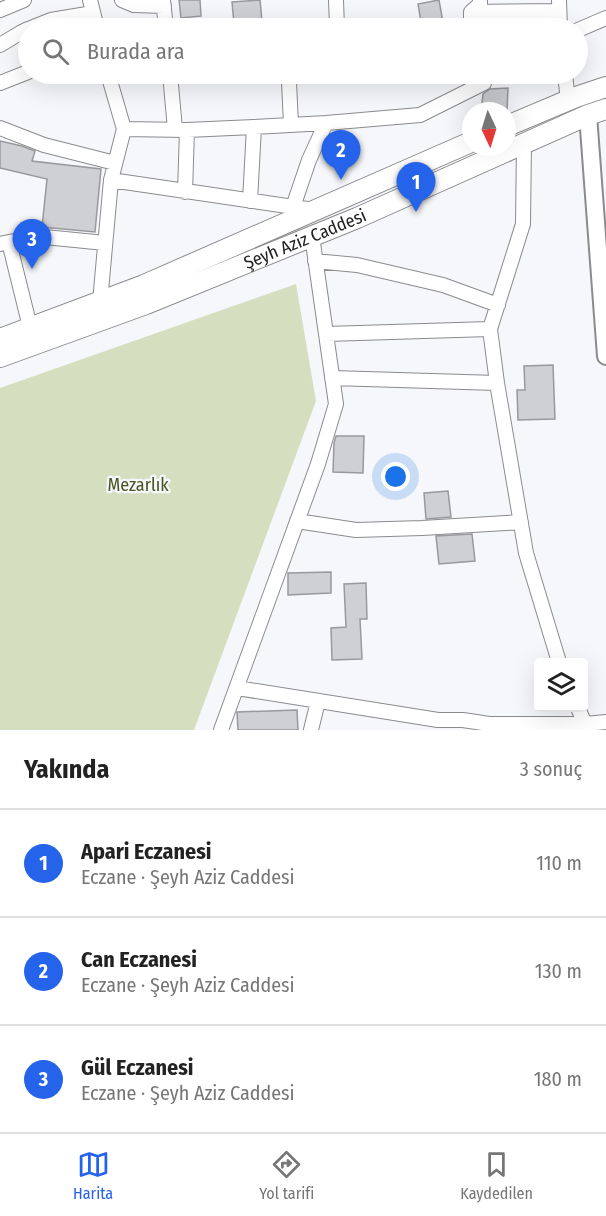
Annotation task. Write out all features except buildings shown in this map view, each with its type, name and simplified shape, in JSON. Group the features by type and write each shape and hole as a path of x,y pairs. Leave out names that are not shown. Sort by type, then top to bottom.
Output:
{"main road":[{"path":"516,122 606,87"},
{"name":"Şeyh Aziz Caddesi","path":"0,357 146,304 357,218 597,112"},
{"name":"Şeyh Aziz Caddesi","path":"0,339 144,285 462,146"}],"street":[{"path":"0,10 24,0"},
{"path":"122,0 135,5 163,3 165,18"},
{"path":"336,0 337,18"},
{"path":"471,18 471,12 480,4 480,0"},
{"path":"471,12 559,5"},
{"path":"57,18 91,7"},
{"path":"588,26 606,18"},
{"path":"0,45 18,34"},
{"path":"0,83 18,76"},
{"path":"100,302 111,180 124,129 111,84"},
{"path":"172,84 181,130 185,192"},
{"path":"289,84 291,125"},
{"path":"124,129 181,130 254,127 420,115 482,84"},
{"path":"566,84 568,101"},
{"path":"597,112 606,355"},
{"path":"293,207 309,160 326,123"},
{"path":"250,201 254,127"},
{"path":"0,128 44,145 116,163"},
{"path":"524,144 523,224 490,329 526,553 558,658"},
{"path":"111,180 314,210"},
{"path":"221,730 318,464 336,404 312,236"},
{"path":"30,327 5,243 45,237 105,243"},
{"path":"315,261 357,265 443,285 498,305"},
{"path":"326,334 490,329"},
{"path":"332,378 497,383"},
{"path":"297,521 356,531 521,522"},
{"path":"237,688 462,725 489,727 606,722"},
{"path":"311,730 318,701"},
{"path":"580,712 585,724"}],"green space":[{"name":"Mezarlık","path":"296,284 316,401 194,730 0,730 0,388"}],"place":[{"name":"Can Eczanesi","path":"341,180"},
{"name":"Apari Eczanesi","path":"416,212"},
{"name":"Gül Eczanesi","path":"32,269"}]}
